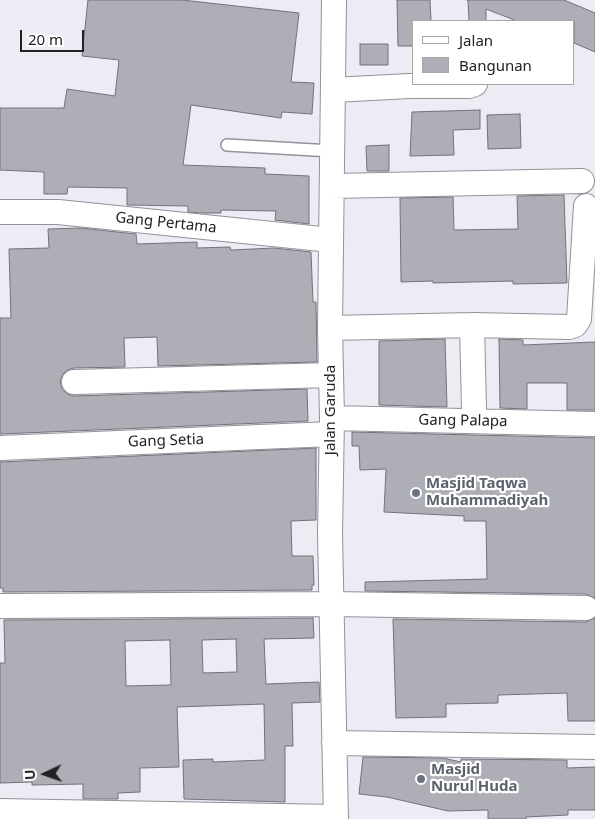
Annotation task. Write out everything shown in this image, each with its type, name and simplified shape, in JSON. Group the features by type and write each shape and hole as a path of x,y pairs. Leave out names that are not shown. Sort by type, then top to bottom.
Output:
{"street":[{"name":"Jalan Garuda","path":"334,0 330,328 332,426 330,534 336,818"},
{"path":"333,90 472,85"},
{"path":"332,186 582,181"},
{"path":"330,328 575,325 579,319 586,206"},
{"name":"Gang Pertama","path":"0,212 58,212 331,240"},
{"path":"472,325 474,409"},
{"path":"74,382 331,375"},
{"name":"Gang Palapa","path":"332,426 595,424"},
{"name":"Gang Setia","path":"0,448 332,426"},
{"path":"0,606 332,604 586,608"},
{"path":"334,743 595,747"},
{"path":"0,811 336,818"}],"lane":[{"path":"227,145 332,151"}],"building":[{"path":"88,0 182,0 299,13 291,82 314,83 312,114 282,112 281,118 191,105 183,165 265,168 265,174 309,176 309,224 275,220 276,211 221,210 221,213 201,213 188,212 188,206 127,205 127,188 68,187 67,194 44,194 44,172 0,170 0,108 64,108 67,89 115,96 119,60 82,56"},
{"path":"397,0 430,0 431,20 412,20 412,46 398,46"},
{"path":"564,0 595,13 595,52 575,43 575,20 514,20 486,9 486,20 469,20 468,1"},
{"path":"360,44 388,44 388,65 360,65"},
{"path":"480,110 480,129 453,130 454,155 410,156 412,112"},
{"path":"520,114 521,148 488,149 487,115"},
{"path":"389,145 389,171 367,171 366,146"},
{"path":"564,195 567,283 513,284 513,281 401,282 400,198 453,197 454,230 518,229 517,196"},
{"path":"80,228 136,234 137,244 197,242 197,248 230,247 231,250 274,248 311,252 313,302 316,302 317,362 158,366 157,337 124,338 125,367 74,368 67,370 62,375 60,382 62,389 67,394 74,396 307,389 308,421 0,434 0,318 11,318 9,249 49,248 48,229"},
{"path":"445,339 447,407 379,405 379,341"},
{"path":"499,339 523,340 523,345 595,342 595,410 567,410 567,383 527,383 527,409 500,408"},
{"path":"352,432 595,438 595,598 586,594 365,591 365,582 487,579 486,521 464,521 464,516 384,512 386,469 360,470 359,446 352,446"},
{"path":"316,448 316,520 291,521 292,556 313,556 314,585 312,585 312,590 3,592 3,588 0,588 0,462"},
{"path":"313,618 314,638 264,639 266,684 319,682 320,702 292,703 293,746 285,746 285,802 184,799 183,760 213,759 213,762 265,760 264,704 177,707 179,767 140,768 140,792 118,793 118,799 83,799 83,784 32,785 32,782 0,783 0,663 5,663 4,620","holes":["236,639 237,672 203,673 202,640","170,640 171,685 126,686 125,641"]},
{"path":"595,618 595,721 568,721 567,693 498,695 498,703 446,704 446,717 396,718 393,619 586,622"},
{"path":"363,757 443,758 461,762 461,759 567,760 567,768 595,767 595,810 568,810 568,815 526,817 526,819 488,819 488,810 448,811 387,797 359,794"}],"place":[{"name":"Masjid Taqwa Muhammadiyah","path":"416,493"},
{"name":"Masjid Nurul Huda","path":"421,779"}]}
